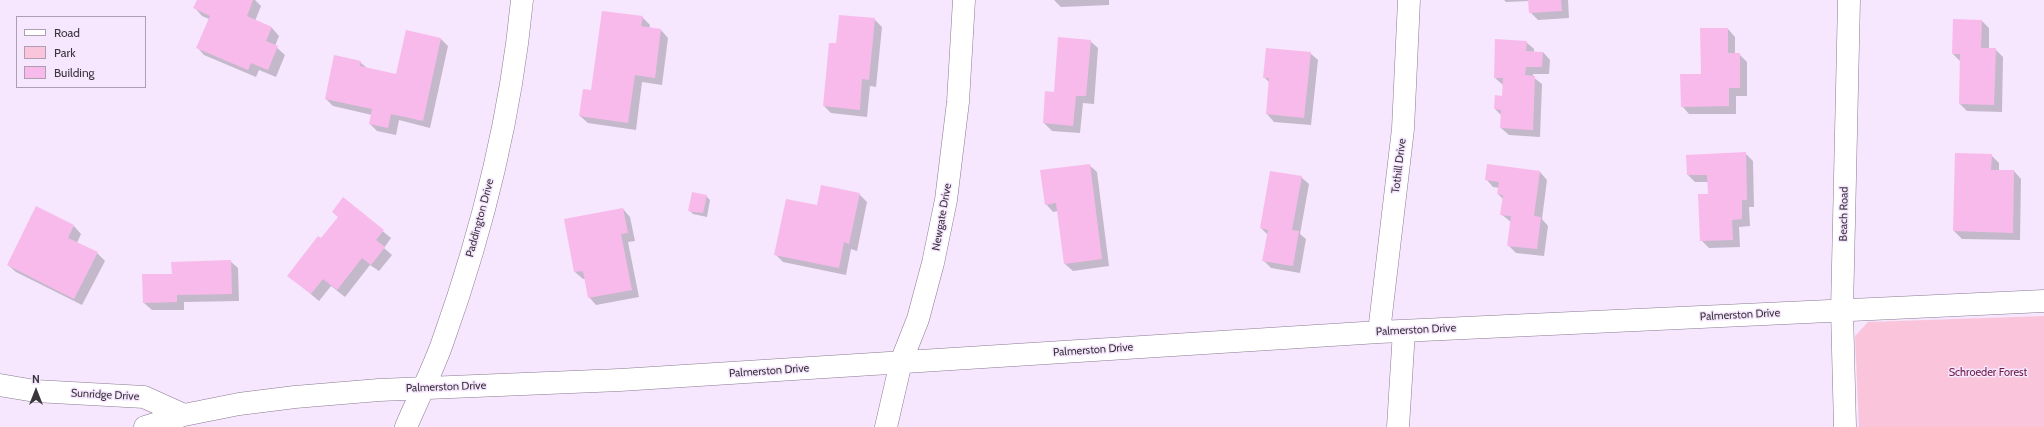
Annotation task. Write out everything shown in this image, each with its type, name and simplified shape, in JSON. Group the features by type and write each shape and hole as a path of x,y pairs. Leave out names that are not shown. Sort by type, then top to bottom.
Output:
{"street":[{"name":"Paddington Drive","path":"406,427 443,342 484,205 502,126 519,30 522,0"},
{"name":"Newgate Drive","path":"886,427 901,362 918,319 934,263 946,200 958,102 964,0"},
{"name":"Tothill Drive","path":"1378,332 1403,129 1409,0"},
{"name":"Beach Road","path":"1845,427 1842,310 1849,0"},
{"name":"Palmerston Drive","path":"145,427 184,415 239,404 294,397 423,389 620,380 1378,332 2044,301"},
{"path":"1398,427 1404,331"},
{"name":"Sunridge Drive","path":"0,385 35,391 144,397 184,415"}],"green space":[{"name":"Schroeder Forest","path":"2044,316 2044,427 1859,427 1855,336 1868,322"}],"building":[{"path":"197,0 253,0 247,16 272,27 266,41 278,46 268,70 251,63 248,70 196,48 210,16 193,8"},
{"path":"1528,0 1561,0 1562,11 1529,13"},
{"path":"602,11 643,16 641,26 661,29 655,78 635,75 628,123 579,116 583,89 591,90"},
{"path":"839,15 875,18 869,80 862,79 860,110 823,106 829,43 836,43"},
{"path":"1953,19 1982,20 1981,48 1996,48 1994,105 1959,104 1960,54 1952,54"},
{"path":"1700,28 1728,28 1728,53 1740,53 1740,88 1729,88 1729,106 1681,107 1680,74 1701,74"},
{"path":"406,30 441,38 423,121 391,114 388,128 369,124 372,109 325,99 334,55 361,61 360,66 396,74"},
{"path":"1058,37 1091,40 1086,96 1076,96 1073,126 1043,123 1045,91 1054,92"},
{"path":"1495,39 1527,41 1526,51 1543,52 1542,67 1526,67 1525,75 1535,76 1533,130 1500,128 1501,110 1494,109 1495,95 1502,96 1503,78 1494,78"},
{"path":"1266,48 1311,52 1304,118 1266,114 1269,78 1263,78"},
{"path":"1746,152 1747,200 1742,200 1742,219 1732,220 1733,240 1700,241 1698,194 1708,194 1707,175 1687,175 1686,155"},
{"path":"1955,153 1992,154 1991,170 2014,170 2013,233 1953,231"},
{"path":"1090,164 1102,259 1064,264 1056,203 1045,205 1040,170"},
{"path":"1487,164 1540,171 1534,216 1541,217 1537,249 1507,246 1511,216 1500,215 1503,195 1497,194 1499,182 1485,180"},
{"path":"1270,171 1302,176 1292,230 1299,231 1293,266 1262,261 1268,230 1260,228"},
{"path":"821,185 860,193 849,244 844,242 839,268 774,255 786,199 817,205"},
{"path":"692,192 707,195 703,213 688,211"},
{"path":"343,197 384,230 376,240 385,247 371,265 362,258 337,290 323,279 311,294 287,276 318,236 321,238 338,217 332,212"},
{"path":"36,206 74,225 68,238 98,252 74,299 7,265"},
{"path":"623,208 628,233 621,234 632,290 588,298 583,271 574,272 564,219"},
{"path":"231,260 232,294 177,295 177,302 143,303 142,274 172,274 171,262"}]}
